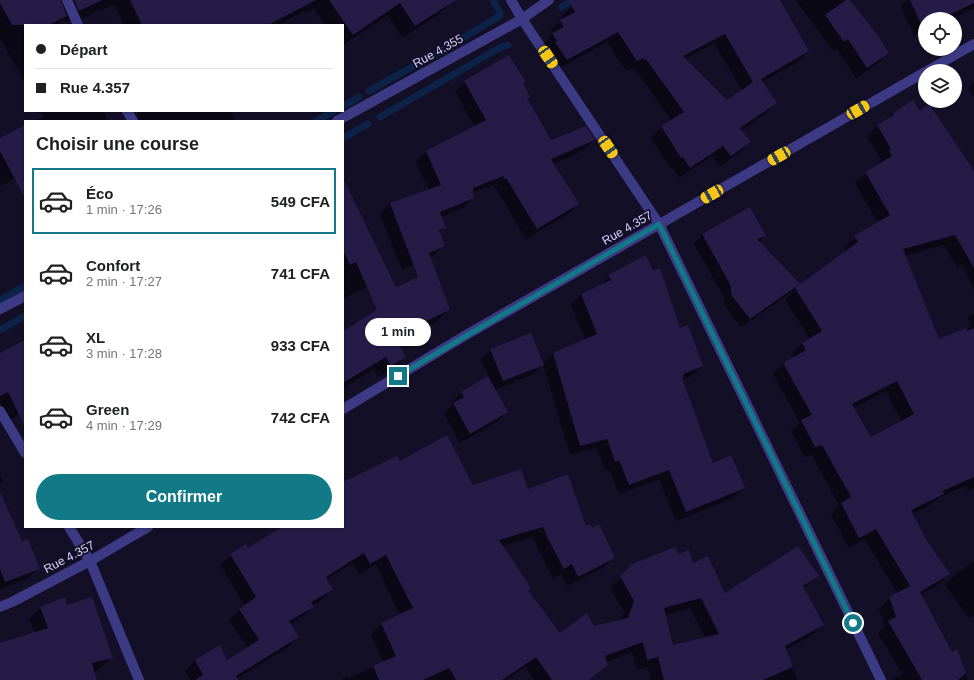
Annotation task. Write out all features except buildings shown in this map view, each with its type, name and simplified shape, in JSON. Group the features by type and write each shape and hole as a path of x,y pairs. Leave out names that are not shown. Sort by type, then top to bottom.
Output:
{"street":[{"path":"67,0 78,24"},
{"path":"511,0 522,19 659,224 881,680"},
{"name":"Rue 4.355","path":"339,120 522,19 549,0"},
{"name":"Rue 4.357","path":"940,64 974,44"},
{"name":"Rue 4.357","path":"344,408 659,224 918,77"},
{"path":"0,309 24,297"},
{"path":"0,411 24,451"},
{"path":"71,528 90,561 139,680"},
{"name":"Rue 4.357","path":"0,607 90,561 146,528"}],"waterway":[{"path":"369,91 500,16 500,13 493,0"},
{"path":"562,7 572,0"},
{"path":"380,117 501,47 508,45"},
{"path":"344,105 359,97"},
{"path":"318,120 332,112"},
{"path":"344,137 368,124"},
{"path":"0,300 24,287"},
{"path":"0,330 24,317"}],"route":[{"path":"398,376 659,224 853,623"}]}
